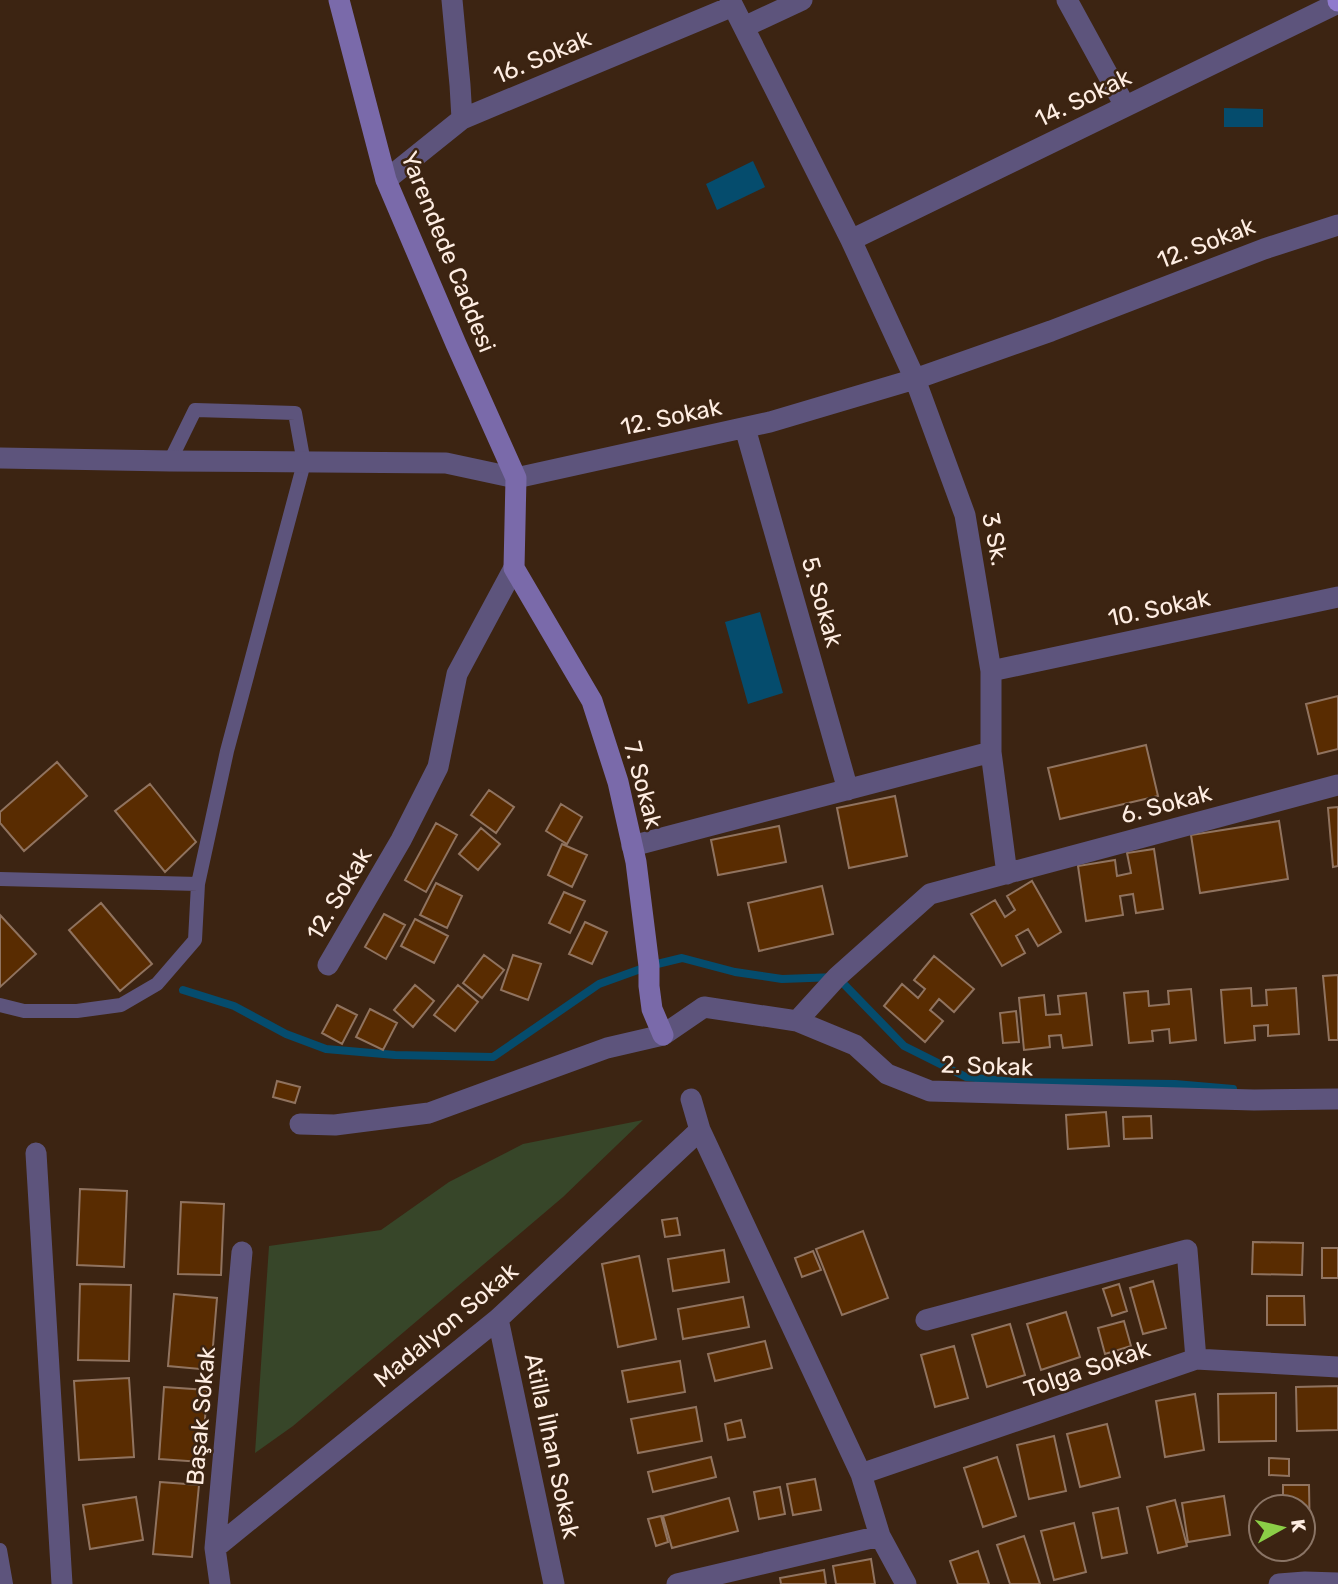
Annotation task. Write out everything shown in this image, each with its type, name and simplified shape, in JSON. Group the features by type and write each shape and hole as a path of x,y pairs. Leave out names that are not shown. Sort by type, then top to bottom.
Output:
{"street":[{"name":"Yarendede Caddesi","path":"339,0 386,180 516,478"},
{"path":"452,0 462,119"},
{"path":"744,27 802,0"},
{"path":"1067,0 1125,106"},
{"name":"14. Sokak","path":"851,240 1338,1"},
{"name":"16. Sokak","path":"386,180 462,119 731,3"},
{"name":"3 Sk.","path":"731,3 851,240 915,379 965,515 991,671 991,752 1007,874"},
{"name":"12. Sokak","path":"328,965 401,840 438,766 457,674 514,568 516,478 770,422 915,379 1051,331 1264,248 1338,225"},
{"name":"5. Sokak","path":"745,428 848,790"},
{"path":"0,458 446,463 516,478"},
{"name":"7. Sokak","path":"514,568 592,701 618,782 636,862 652,1009 663,1035"},
{"name":"10. Sokak","path":"991,671 1338,597"},
{"path":"632,846 991,752"},
{"name":"6. Sokak","path":"1007,874 1338,785"},
{"path":"797,1021 837,977 930,894 1007,874"},
{"name":"2. Sokak","path":"663,1035 704,1007 797,1021 855,1045 887,1074 930,1091 1254,1100 1338,1099"},
{"path":"300,1124 335,1125 429,1113 607,1048 663,1035"},
{"path":"691,1099 700,1130 861,1474 880,1536 906,1584"},
{"name":"Madalyon Sokak","path":"215,1548 498,1318 700,1130"},
{"path":"36,1153 62,1584"},
{"path":"926,1320 1186,1250 1196,1359"},
{"name":"Başak Sokak","path":"220,1584 215,1548 242,1252"},
{"name":"Atilla İlhan Sokak","path":"498,1318 554,1584"},
{"name":"Tolga Sokak","path":"861,1474 1196,1359 1338,1367"},
{"path":"677,1584 880,1536"},
{"path":"1279,1584 1338,1583"}],"lane":[{"path":"0,1004 24,1012 77,1011 121,1005 157,984 195,940 198,884 227,751 304,463 295,413 195,410 170,461"},
{"path":"0,879 198,884"},
{"path":"0,1550 6,1584"}],"green space":[{"path":"643,1120 563,1197 293,1426 255,1453 269,1246 381,1230 449,1182 523,1144"}],"water":[{"path":"1224,108 1263,109 1263,127 1224,127"},
{"path":"753,161 765,187 717,210 706,184"},
{"path":"760,612 783,693 748,704 725,622"}],"building":[{"path":"1338,696 1338,749 1318,754 1306,704"},
{"path":"1146,745 1158,796 1060,819 1048,768"},
{"path":"57,762 87,796 24,851 0,823 0,812"},
{"path":"150,784 196,842 165,872 115,811"},
{"path":"489,790 514,807 496,833 471,815"},
{"path":"895,796 907,856 849,868 837,808"},
{"path":"561,804 582,817 567,844 546,831"},
{"path":"1338,807 1338,866 1333,867 1328,808"},
{"path":"1279,821 1288,879 1200,893 1191,835"},
{"path":"436,823 457,835 426,892 405,880"},
{"path":"779,826 786,862 718,875 711,840"},
{"path":"481,828 500,844 478,870 459,854"},
{"path":"562,844 587,855 572,887 548,875"},
{"path":"1154,849 1163,909 1136,913 1133,894 1120,896 1123,915 1086,921 1078,866 1115,860 1117,876 1131,873 1127,853"},
{"path":"1032,881 1061,932 1038,946 1028,929 1016,936 1025,953 1002,966 971,914 995,900 1005,917 1015,910 1007,896"},
{"path":"436,883 462,896 447,928 420,915"},
{"path":"822,886 833,934 759,951 748,903"},
{"path":"564,892 585,901 570,933 549,923"},
{"path":"101,903 152,964 120,991 69,930"},
{"path":"384,914 405,925 386,959 365,947"},
{"path":"0,915 36,954 0,987"},
{"path":"415,919 448,936 434,963 401,946"},
{"path":"585,922 607,932 592,964 569,954"},
{"path":"484,955 504,970 482,998 463,983"},
{"path":"513,955 541,964 528,1000 501,990"},
{"path":"934,956 974,989 954,1012 939,999 930,1010 943,1021 925,1042 884,1006 902,984 918,998 925,989 914,980"},
{"path":"1338,975 1338,1040 1329,1040 1323,976"},
{"path":"415,985 434,1001 413,1027 394,1010"},
{"path":"458,985 478,1002 455,1031 434,1015"},
{"path":"1251,988 1252,1006 1267,1005 1266,990 1296,988 1299,1034 1268,1036 1268,1025 1254,1026 1255,1040 1225,1043 1221,990"},
{"path":"1191,989 1196,1040 1170,1043 1169,1029 1152,1031 1153,1041 1129,1043 1124,993 1148,991 1149,1006 1169,1004 1168,991"},
{"path":"1086,993 1092,1045 1063,1048 1061,1035 1049,1036 1050,1047 1024,1050 1019,998 1044,995 1046,1015 1060,1014 1058,996"},
{"path":"337,1005 357,1015 342,1044 322,1033"},
{"path":"370,1009 397,1023 383,1050 356,1037"},
{"path":"1016,1011 1019,1042 1003,1043 1000,1013"},
{"path":"277,1081 300,1087 295,1103 273,1097"},
{"path":"1106,1112 1109,1146 1068,1149 1066,1115"},
{"path":"1151,1116 1152,1138 1124,1139 1123,1117"},
{"path":"80,1189 127,1191 124,1267 77,1265"},
{"path":"181,1202 224,1204 221,1275 178,1274"},
{"path":"677,1218 680,1235 665,1237 662,1220"},
{"path":"863,1231 888,1298 842,1315 816,1249"},
{"path":"1253,1242 1303,1243 1302,1275 1252,1274"},
{"path":"1322,1248 1338,1248 1338,1278 1322,1278"},
{"path":"724,1250 729,1282 673,1291 668,1259"},
{"path":"813,1251 821,1270 802,1277 795,1258"},
{"path":"639,1256 656,1339 618,1347 602,1264"},
{"path":"1153,1281 1166,1328 1143,1334 1130,1288"},
{"path":"80,1284 131,1285 129,1361 78,1360"},
{"path":"1119,1284 1127,1311 1112,1316 1103,1289"},
{"path":"174,1294 217,1298 211,1370 168,1366"},
{"path":"1267,1296 1304,1296 1305,1325 1267,1325"},
{"path":"743,1297 749,1327 683,1339 678,1309"},
{"path":"1066,1312 1080,1357 1041,1370 1027,1324"},
{"path":"1124,1321 1131,1346 1105,1354 1098,1328"},
{"path":"1010,1324 1025,1375 987,1387 972,1335"},
{"path":"765,1341 772,1368 715,1381 708,1354"},
{"path":"954,1346 968,1398 935,1407 921,1355"},
{"path":"680,1361 685,1392 628,1402 622,1371"},
{"path":"129,1378 134,1457 79,1460 74,1381"},
{"path":"1338,1386 1338,1430 1297,1431 1296,1387"},
{"path":"164,1387 207,1390 202,1462 159,1459"},
{"path":"1276,1393 1276,1441 1219,1442 1218,1394"},
{"path":"1195,1394 1204,1450 1165,1457 1156,1401"},
{"path":"696,1407 702,1441 638,1453 631,1419"},
{"path":"741,1420 745,1437 728,1440 725,1424"},
{"path":"1107,1424 1120,1477 1080,1487 1067,1434"},
{"path":"1054,1436 1066,1491 1029,1499 1017,1445"},
{"path":"711,1457 716,1477 653,1492 648,1472"},
{"path":"997,1457 1016,1516 983,1527 964,1468"},
{"path":"1269,1458 1289,1459 1289,1476 1269,1475"},
{"path":"815,1479 821,1510 793,1515 787,1484"},
{"path":"160,1482 199,1485 192,1557 153,1554"},
{"path":"1283,1485 1309,1485 1309,1493 1283,1493"},
{"path":"780,1487 785,1514 759,1519 754,1492"},
{"path":"1224,1496 1230,1535 1188,1542 1182,1503"},
{"path":"136,1497 143,1540 90,1549 83,1505"},
{"path":"729,1498 738,1531 672,1548 663,1516"},
{"path":"1175,1500 1187,1546 1158,1553 1147,1507"},
{"path":"1118,1508 1127,1553 1102,1558 1093,1513"},
{"path":"661,1516 668,1542 656,1546 648,1519"},
{"path":"1074,1523 1086,1572 1054,1580 1041,1531"},
{"path":"1024,1536 1040,1584 1010,1584 997,1545"},
{"path":"978,1551 989,1584 958,1584 950,1561"},
{"path":"871,1559 875,1584 836,1584 833,1566"},
{"path":"824,1570 826,1584 781,1584 780,1578"}],"waterway":[{"path":"183,990 234,1006 286,1034 326,1049 395,1055 493,1057 599,984 649,966 682,958 735,972 782,979 837,977 904,1046 966,1077 1015,1082 1175,1084 1233,1089"}]}
